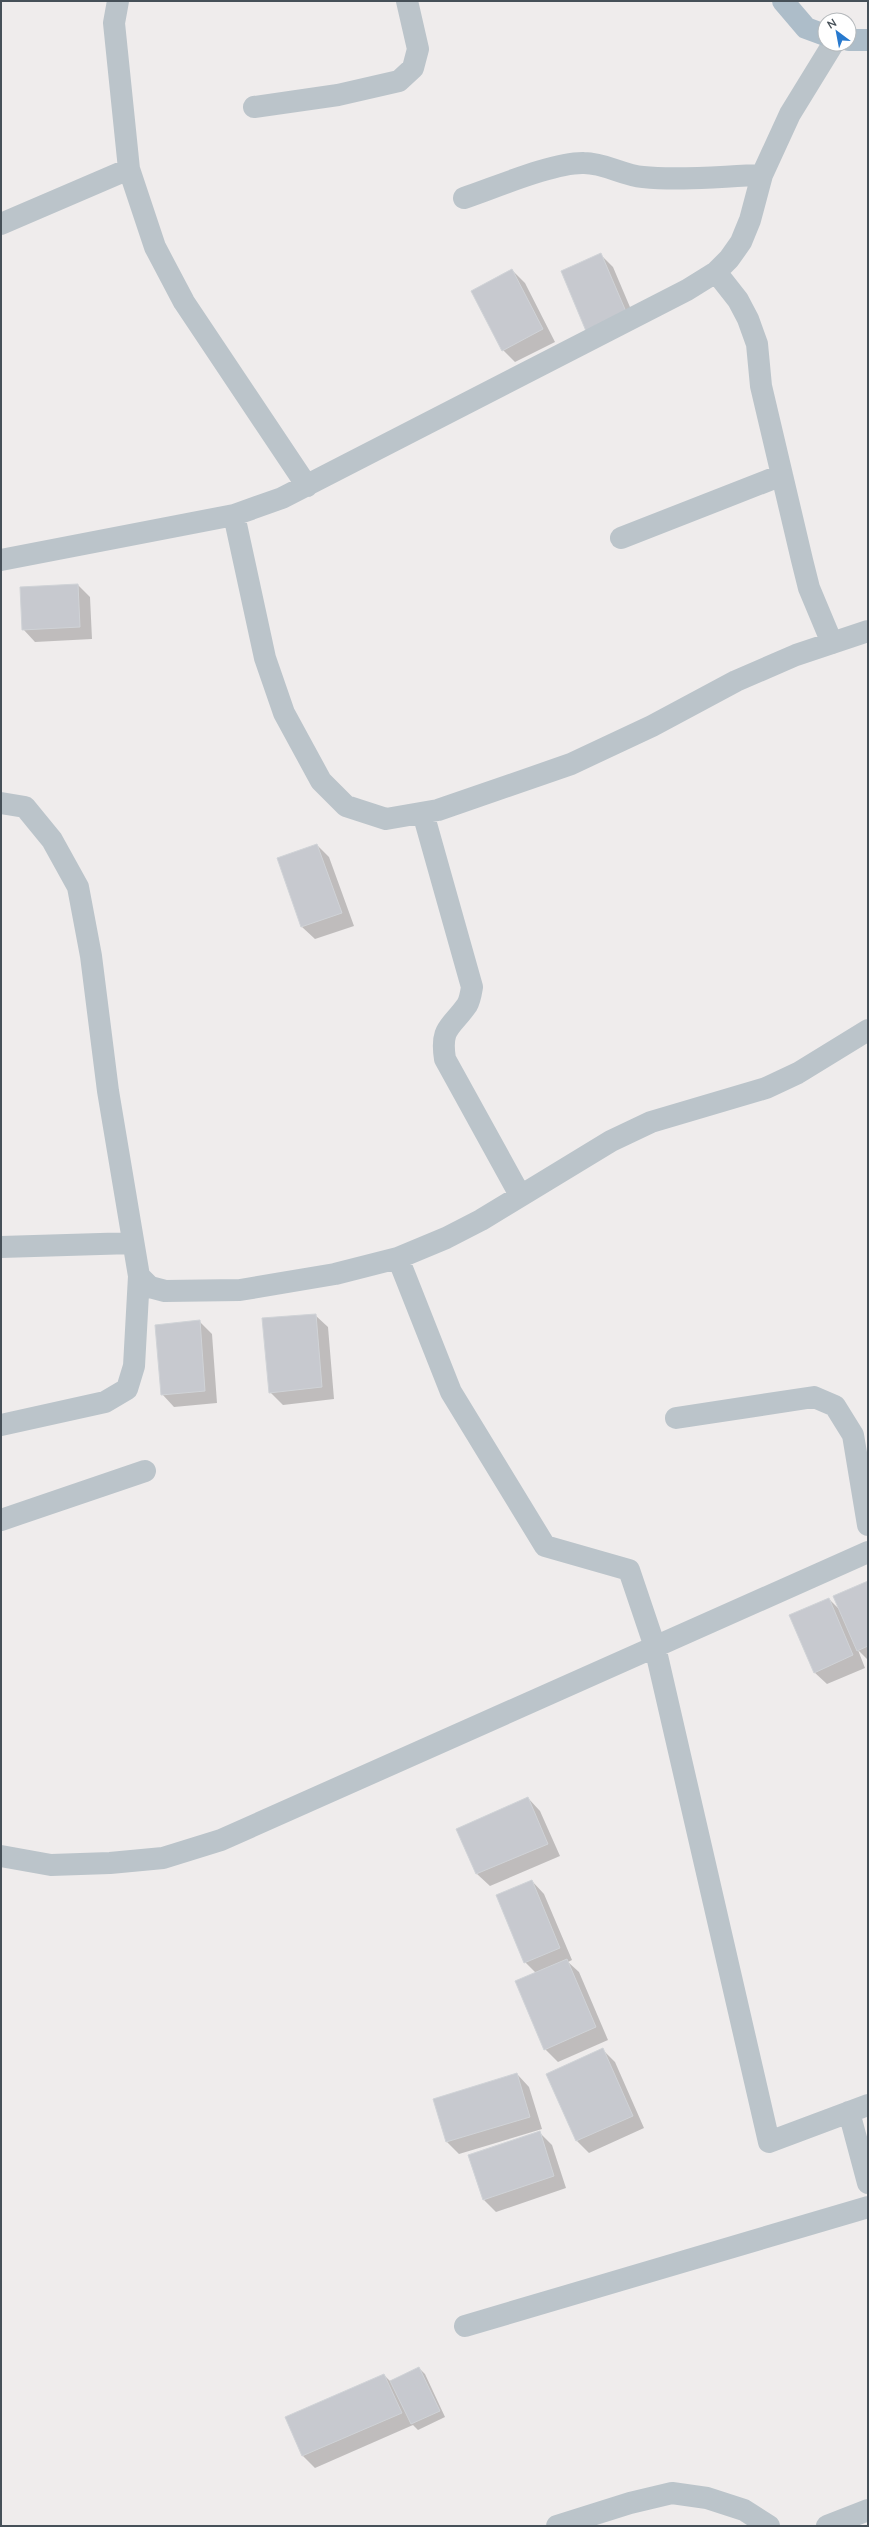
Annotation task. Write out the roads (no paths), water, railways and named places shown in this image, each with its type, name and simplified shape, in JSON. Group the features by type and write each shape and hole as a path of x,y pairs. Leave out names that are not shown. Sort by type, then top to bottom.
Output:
{"main road":[{"path":"783,1 806,28 817,32"},
{"path":"857,40 868,40"}],"street":[{"path":"118,1 114,23 129,169 156,247 184,302 307,486"},
{"path":"254,107 338,95 399,81 404,78 413,68 418,49 407,1"},
{"path":"1,560 234,515 307,486 687,290 716,272 729,259 741,242 750,220 762,175 790,114 828,52"},
{"path":"464,198 561,166 583,163 605,166 629,175 650,178 762,175"},
{"path":"1,224 129,169"},
{"path":"716,272 738,300 748,319 757,344 761,386 809,588 832,643"},
{"path":"621,538 782,475"},
{"path":"234,515 265,658 284,713 321,781 346,806 386,818 438,810 572,764 652,726 736,681 796,655 868,631"},
{"path":"1,803 25,807 52,840 78,887 91,956 108,1091 138,1276 134,1366 127,1389 105,1402 1,1425"},
{"path":"423,812 470,972 472,987 468,1004 445,1030 442,1043 445,1059 520,1195"},
{"path":"138,1276 150,1286 165,1291 240,1290 335,1274 398,1258 446,1238 481,1220 611,1141 644,1125 766,1088 798,1073 868,1030"},
{"path":"1,1247 133,1243"},
{"path":"398,1258 451,1392 545,1546 629,1570 655,1647 769,2142 858,2109 868,2183"},
{"path":"676,1418 814,1397 836,1406 853,1435 868,1525"},
{"path":"1,1520 145,1471"},
{"path":"1,1856 51,1865 110,1863 163,1858 221,1840 868,1552"},
{"path":"465,2326 868,2206"},
{"path":"557,2526 630,2503 672,2494 706,2498 744,2510 769,2526"},
{"path":"827,2526 868,2510"}]}
